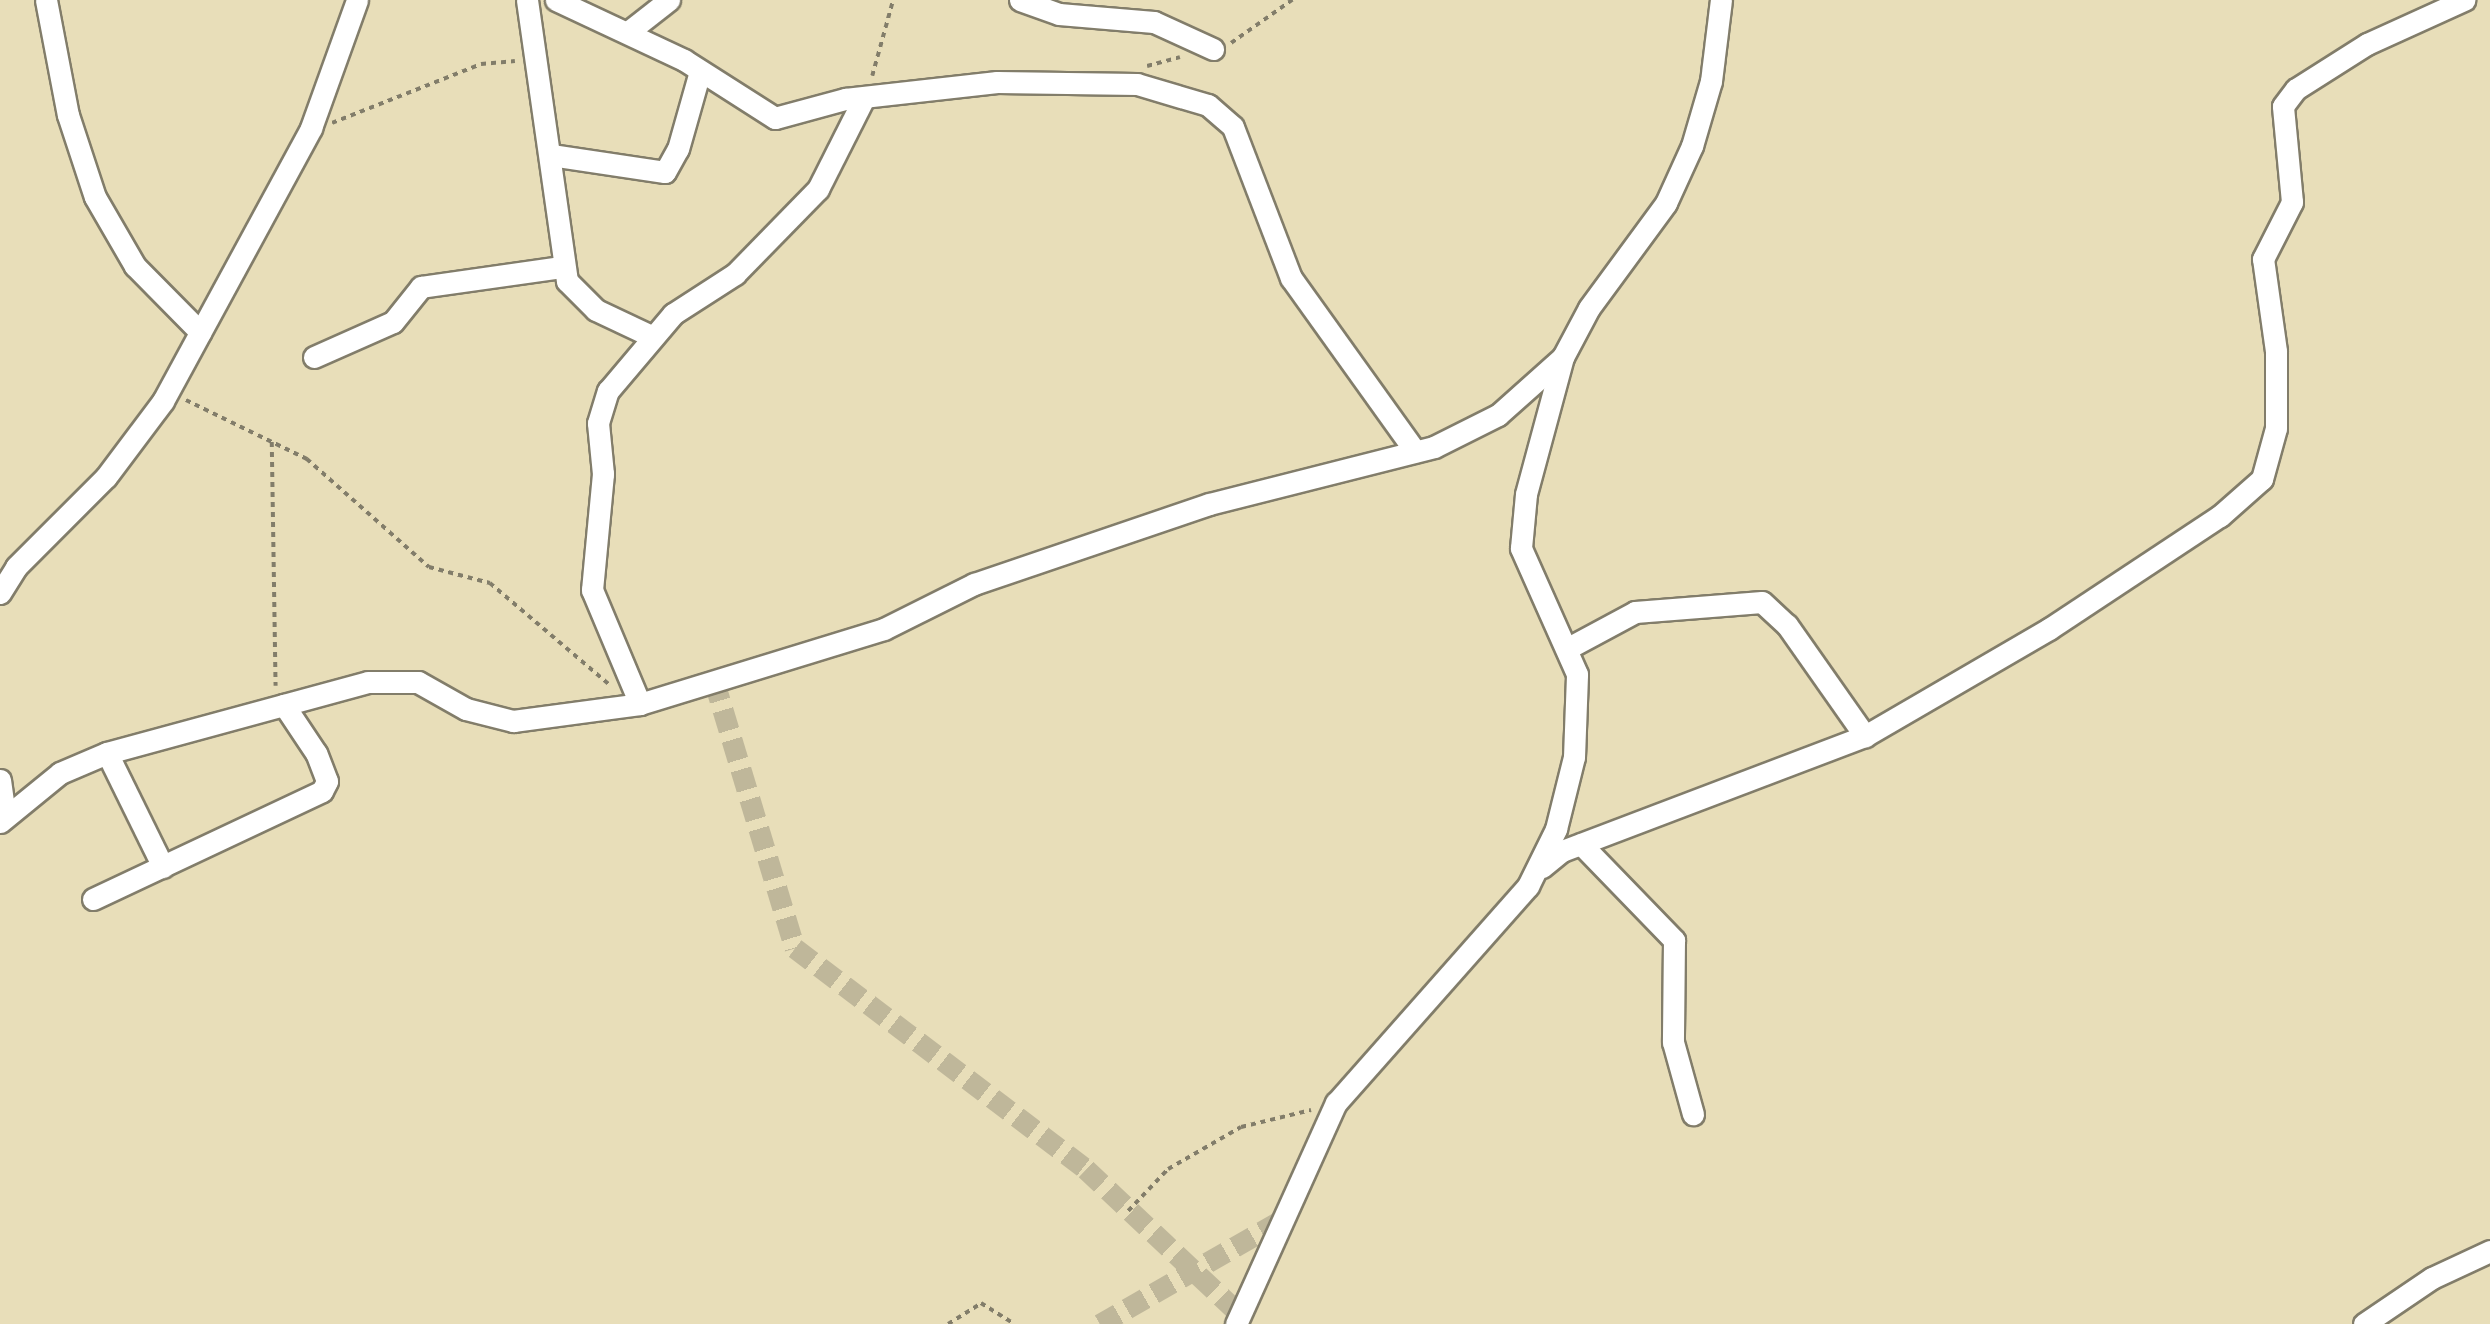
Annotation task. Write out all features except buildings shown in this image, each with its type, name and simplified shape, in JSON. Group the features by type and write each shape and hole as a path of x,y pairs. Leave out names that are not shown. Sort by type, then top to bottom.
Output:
{"street":[{"path":"46,0 68,115 95,197 135,266 200,332"},
{"path":"0,593 16,567 106,477 168,393 311,128 357,0"},
{"path":"527,0 551,155 562,267 570,286 596,310 651,335"},
{"path":"556,0 628,32 700,71 775,118 864,97 997,82 1123,83 1208,105 1233,127 1291,278 1415,452"},
{"path":"628,32 668,0"},
{"path":"1020,0 1059,14 1154,22 1213,49"},
{"path":"1539,869 1574,757 1578,690 1570,647 1520,541 1526,494 1563,357 1589,308 1682,172 1711,81 1721,0"},
{"path":"1243,1321 1336,1103 1539,869 1581,844 1865,736 2049,629 2220,516 2262,479 2276,428 2275,335 2263,259 2292,202 2283,106 2296,89 2367,44 2464,0"},
{"path":"551,155 665,172 678,149 700,71"},
{"path":"638,700 598,611 591,559 603,474 598,423 608,391 651,335 735,274 818,189 864,97"},
{"path":"314,357 394,322 421,287 562,267"},
{"path":"3,818 60,773 107,753 280,705 387,680 418,682 466,709 513,721 638,700 884,629 974,584 1209,504 1415,452 1498,415 1563,357"},
{"path":"1570,647 1635,612 1762,602 1787,625 1865,736"},
{"path":"93,899 322,791 327,781 316,753 280,705"},
{"path":"107,753 163,867"},
{"path":"0,780 3,818"},
{"path":"1581,844 1674,940 1673,1042 1693,1114"},
{"path":"2364,1324 2432,1278 2490,1251"}],"path":[{"path":"864,97 893,0"},
{"path":"311,128 362,115 481,64 535,58"},
{"path":"168,393 272,441 340,485 429,567 490,583 606,684 638,700"},
{"path":"272,441 280,705"},
{"path":"1128,1210 1168,1169 1241,1126 1336,1103"},
{"path":"948,1324 981,1303 1014,1324"}],"tunnel":[{"path":"714,680 795,948 1086,1169 1240,1314"},
{"path":"1100,1324 1283,1219"}]}
